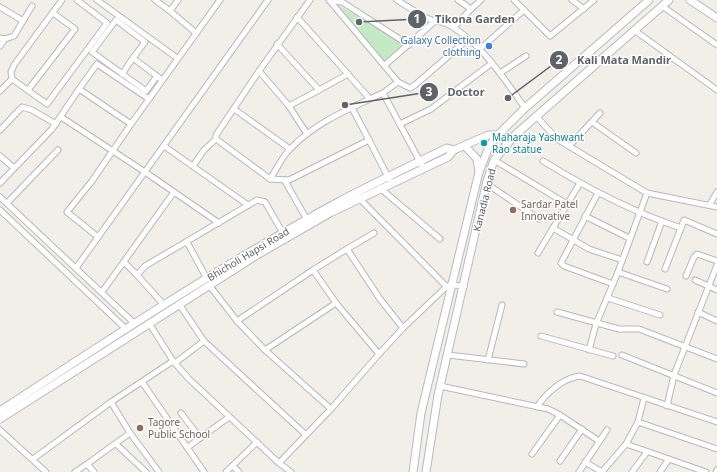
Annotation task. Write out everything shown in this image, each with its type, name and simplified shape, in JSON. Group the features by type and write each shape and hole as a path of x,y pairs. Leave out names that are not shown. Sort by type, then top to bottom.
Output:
{"street":[{"path":"62,0 14,65 11,72 12,79 47,104 107,23 76,0"},
{"path":"98,0 177,58"},
{"path":"155,0 196,33"},
{"path":"170,11 178,0"},
{"path":"98,237 67,212 114,151 177,58 220,0"},
{"path":"76,268 268,0"},
{"path":"193,166 204,150 216,139 216,135 277,44 310,0"},
{"path":"330,0 342,2 409,45"},
{"path":"330,0 398,82 410,88 468,39"},
{"path":"397,0 435,21 442,21 454,27 480,49 500,73 525,108"},
{"path":"458,0 471,9"},
{"path":"454,27 481,0"},
{"path":"514,0 550,36 594,0"},
{"path":"572,0 584,9"},
{"name":"Kanadia Road","path":"413,472 420,415 449,286 479,172 488,149 498,135 525,108 649,0"},
{"name":"Kanadia Road","path":"426,472 438,395 487,184 494,160 507,143 536,116 669,0"},
{"path":"690,0 717,18"},
{"path":"703,0 704,10"},
{"path":"0,46 2,38 14,36 32,6"},
{"path":"662,6 717,45"},
{"path":"0,7 23,21"},
{"path":"480,49 524,10"},
{"path":"28,90 74,29 53,12"},
{"path":"297,17 370,99"},
{"path":"122,74 146,42 116,20 92,52 122,74 146,91 157,76"},
{"path":"385,65 435,21"},
{"path":"634,30 717,90"},
{"path":"277,44 319,90"},
{"path":"500,73 526,56"},
{"path":"133,58 162,80"},
{"path":"400,124 431,109 492,63"},
{"path":"0,183 56,124 97,64 149,99"},
{"path":"259,71 290,106 307,134"},
{"path":"290,106 348,74"},
{"path":"1,88 12,79"},
{"path":"270,178 290,149 307,134 352,108 383,93 398,82"},
{"path":"79,89 131,124"},
{"path":"383,93 424,169"},
{"path":"0,130 22,107 32,110 56,124"},
{"path":"352,108 390,180"},
{"path":"234,109 290,149"},
{"path":"569,146 600,113"},
{"path":"536,116 557,139 647,193 661,197 710,204 717,207"},
{"path":"60,117 114,151 219,222"},
{"path":"592,122 636,153"},
{"name":"Bhicholi Hapsi Road","path":"0,411 164,305 208,282 283,233 390,180 420,161 447,148 454,150 488,135 498,135"},
{"path":"498,135 507,143"},
{"path":"216,139 270,178 285,181 369,140"},
{"path":"164,146 248,205"},
{"path":"465,146 477,159 479,172"},
{"path":"7,203 58,150"},
{"path":"0,419 179,304 208,282 330,213 357,196 380,188 390,180 424,169 448,157 454,150"},
{"path":"0,156 14,168"},
{"path":"494,160 567,204"},
{"path":"543,160 598,193 639,213 681,228"},
{"path":"285,181 307,220"},
{"path":"538,253 580,183"},
{"path":"487,184 539,219"},
{"path":"380,188 440,239"},
{"path":"102,292 174,192"},
{"path":"710,204 717,192"},
{"path":"598,193 561,263 562,265 613,284"},
{"path":"588,350 596,324 608,298 647,193"},
{"path":"357,196 449,286"},
{"path":"0,197 135,324"},
{"path":"137,275 145,266 257,200 265,202 283,233"},
{"path":"0,210 126,329"},
{"path":"585,216 630,238"},
{"path":"665,269 684,220 717,234"},
{"path":"647,262 662,221"},
{"path":"553,228 572,241 589,249 622,260"},
{"path":"237,321 313,270 374,233"},
{"path":"187,242 208,282 237,321 265,350 331,409"},
{"path":"347,249 380,299 403,328"},
{"path":"686,276 694,257 697,254 717,261"},
{"path":"124,262 164,305"},
{"path":"667,406 674,375 717,265"},
{"path":"313,270 336,303 379,354"},
{"path":"618,272 667,289"},
{"path":"695,280 717,290"},
{"path":"279,462 331,409 403,328 449,286 464,286"},
{"path":"608,298 660,315"},
{"path":"265,350 336,303"},
{"path":"179,304 204,341 306,434"},
{"path":"488,360 502,305"},
{"path":"556,312 619,330 639,330 717,359"},
{"path":"698,312 717,321"},
{"path":"149,323 174,362 229,417 291,472"},
{"path":"541,336 614,356"},
{"path":"33,459 111,402 204,341"},
{"path":"448,355 524,364"},
{"path":"622,355 717,393"},
{"path":"537,406 550,391 574,377 580,376 717,422"},
{"path":"142,382 204,472"},
{"path":"440,386 548,409 560,415 599,441"},
{"path":"426,393 438,395"},
{"path":"585,462 602,472 626,444 638,422 644,398"},
{"path":"111,402 130,433 159,472"},
{"path":"182,413 200,438"},
{"path":"532,454 560,415"},
{"path":"188,447 229,417"},
{"path":"638,422 717,449"},
{"path":"560,461 582,429"},
{"path":"0,430 46,472"},
{"path":"579,472 607,430"},
{"path":"75,472 130,433"},
{"path":"226,472 257,442"},
{"path":"116,444 146,472"},
{"path":"626,444 706,472"},
{"path":"632,472 647,452"},
{"path":"660,472 669,459"},
{"path":"87,464 94,472"},
{"path":"232,466 239,472"}],"green space":[{"path":"330,1 407,44 385,65"}],"place":[{"name":"Tikona Garden","path":"359,22"},
{"name":"Galaxy Collection clothing","path":"489,46"},
{"name":"Kali Mata Mandir","path":"508,98"},
{"name":"Doctor","path":"345,105"},
{"name":"Maharaja Yashwant Rao statue","path":"484,143"},
{"name":"Sardar Patel Innovative","path":"513,210"},
{"name":"Tagore Public School","path":"140,428"}]}
